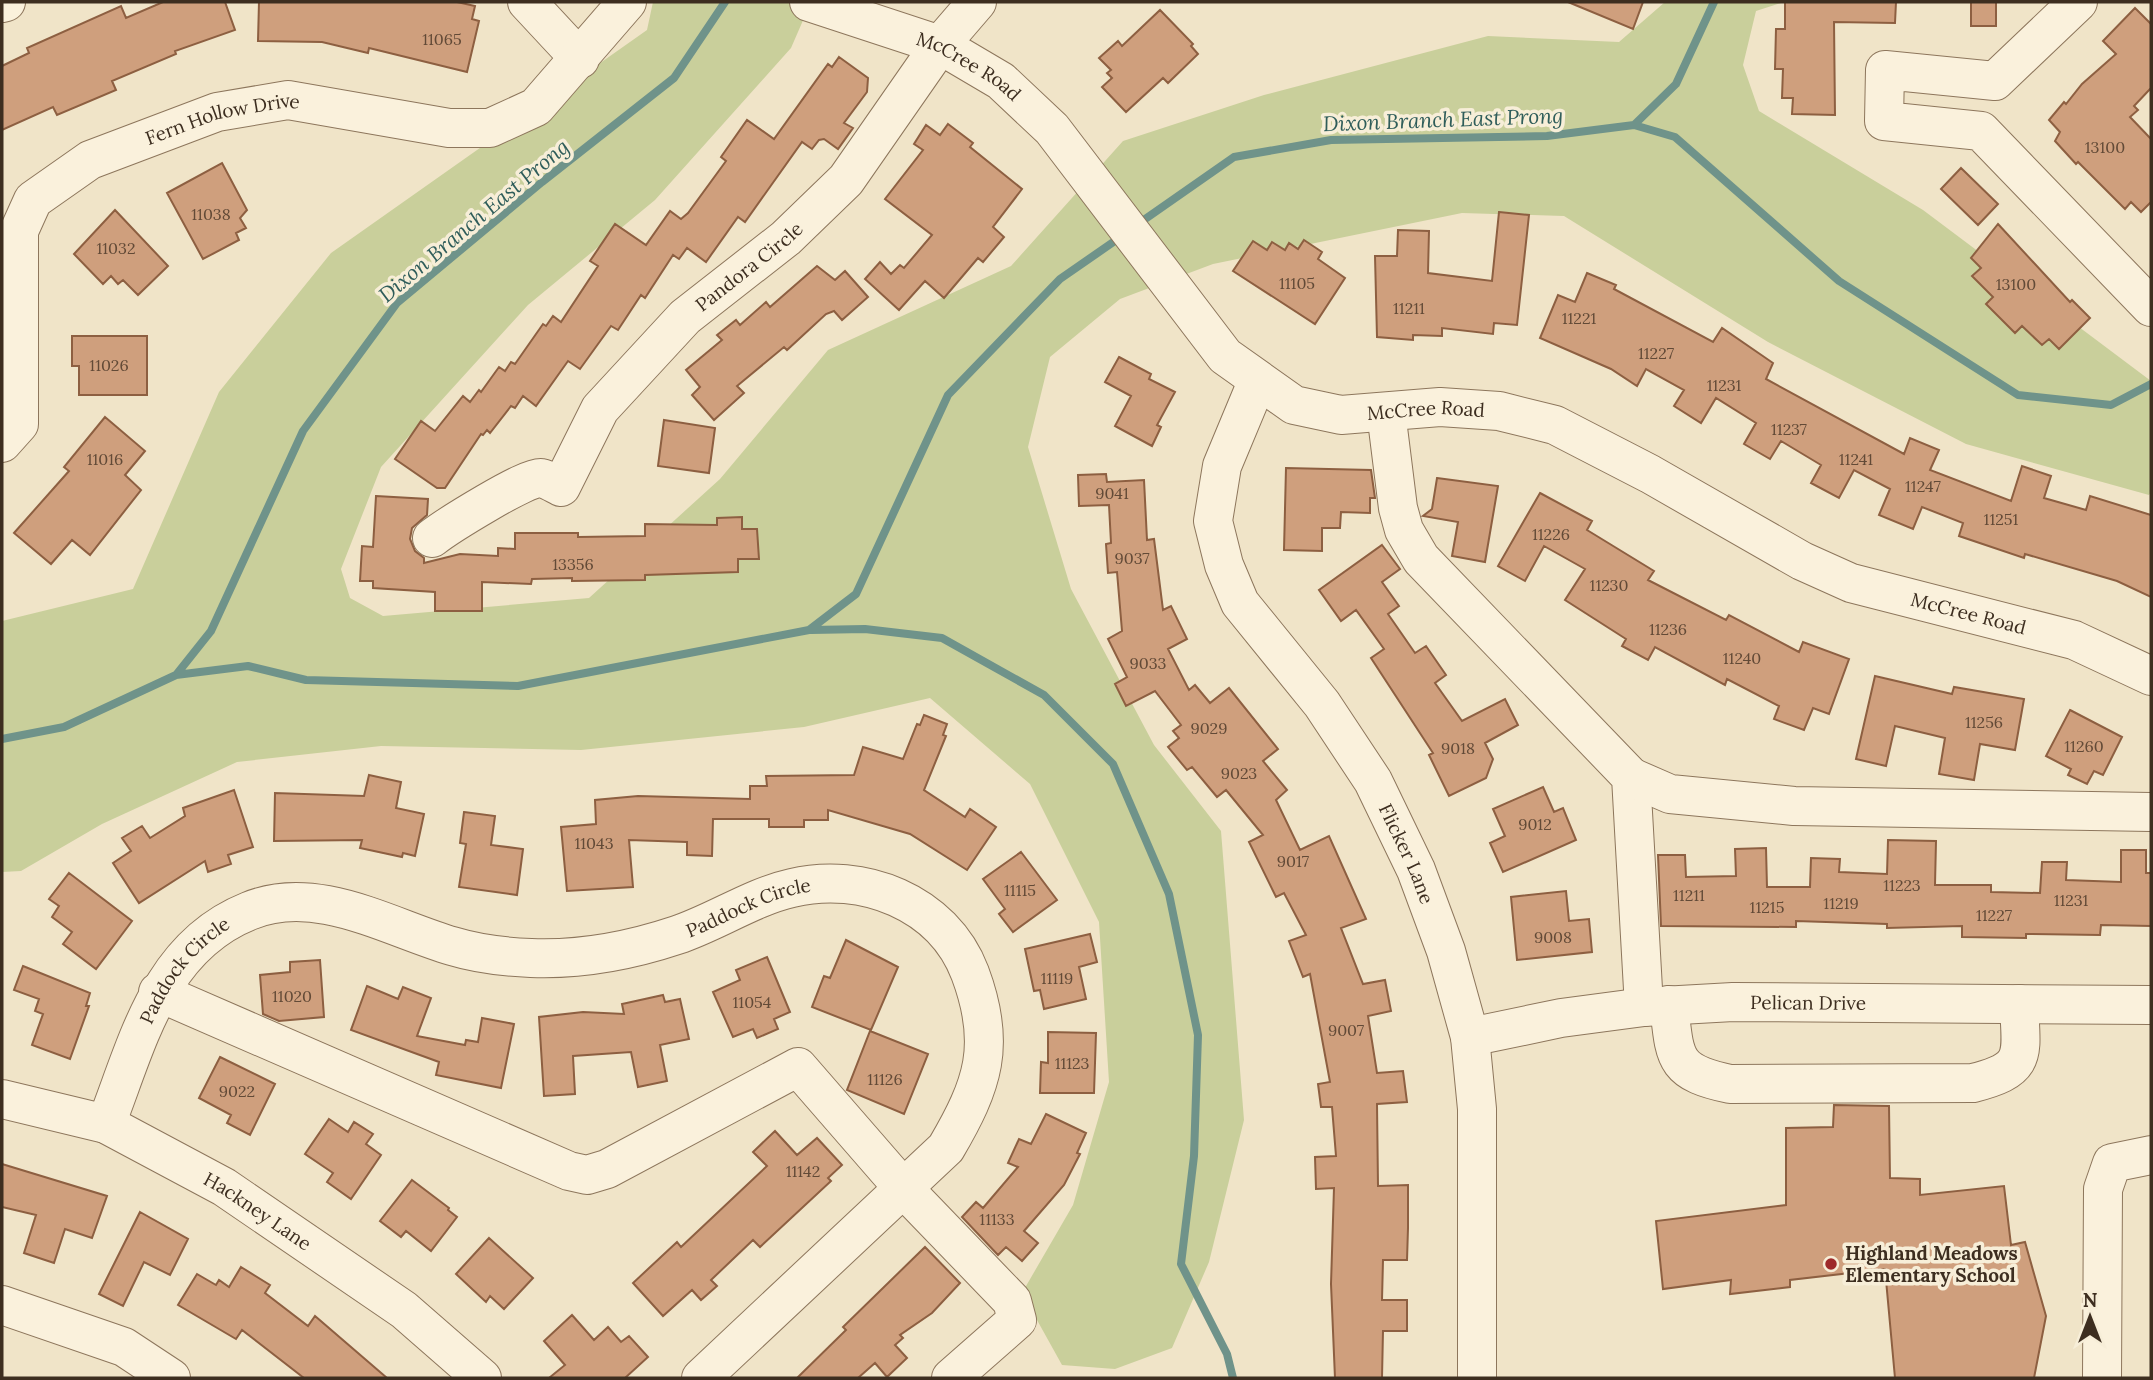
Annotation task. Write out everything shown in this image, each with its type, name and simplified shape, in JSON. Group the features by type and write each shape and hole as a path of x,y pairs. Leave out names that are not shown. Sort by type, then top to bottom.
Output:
{"street":[{"path":"527,2 580,59"},
{"name":"Fern Hollow Drive","path":"2,443 19,424 19,231 33,200 90,160 217,112 288,100 449,128 490,128 536,107 627,2"},
{"name":"McCree Road","path":"808,2 940,45 1001,81 1052,129 1175,293 1226,356 1257,382 1294,405 1341,415 1440,407 1499,411 1555,425 1650,474 1802,561 1851,583 2074,640 2151,676"},
{"name":"Pandora Circle","path":"432,538 457,518 492,503 525,482 539,478 561,487 600,409 685,317 786,238 846,180 940,45 977,2"},
{"path":"1981,131 1995,81 2078,2"},
{"path":"1995,81 1885,70 1884,121 1981,131 2151,307"},
{"name":"Flicker Lane","path":"1257,382 1222,466 1213,521 1224,565 1240,603 1322,704 1373,780 1416,870 1446,951 1469,1037 1477,1109 1477,1378"},
{"path":"1386,412 1398,508 1404,530 1421,559 1630,777 1670,794 1794,806 2151,812"},
{"path":"1630,777 1657,1006 1680,1062 1689,1072 1730,1084 1973,1083 1997,1077 2014,1066 2021,1052 2019,1004"},
{"name":"Paddock Circle","path":"106,1124 158,992 180,961 212,930 250,910 290,900 347,910 454,947 530,958 610,954 679,934 790,888 835,881 877,889 907,901 939,926 966,961 982,1004 985,1053 973,1104 946,1148 701,1378"},
{"path":"158,992 569,1171 587,1175 607,1169 798,1067 904,1189 1012,1301 1017,1320 951,1378"},
{"name":"Pelican Drive","path":"1469,1037 1561,1018 1657,1006 1733,1002 2151,1005"},
{"name":"Hackney Lane","path":"2,1099 106,1124 224,1187 331,1257 404,1310 482,1378"},
{"path":"2102,1378 2102,1189 2112,1163 2151,1154"},
{"path":"2,1305 124,1347 171,1378"}],"green space":[{"path":"653,2 811,2 791,48 655,200 528,305 381,467 341,569 350,598 383,616 589,598 720,479 828,350 1011,266 1123,141 1264,95 1488,36 1619,42 1665,2 1784,2 1756,11 1743,65 1759,111 1923,210 2151,381 2151,492 2149,495 1966,444 1768,342 1564,216 1462,213 1213,264 1120,299 1050,357 1028,447 1071,589 1154,745 1221,831 1244,1120 1209,1262 1172,1348 1115,1369 1062,1365 1022,1293 1073,1205 1109,1082 1099,922 1030,784 930,698 804,727 581,750 381,746 237,762 102,824 21,871 2,872 2,621 133,589 219,392 331,253 647,30"}],"building":[{"path":"163,2 225,2 235,30 175,51 176,54 112,81 116,90 57,115 53,107 2,130 2,66 29,53 27,48 121,6 126,18"},
{"path":"259,2 457,2 475,6 472,19 479,21 467,72 369,48 368,53 322,42 258,41"},
{"path":"1568,2 1643,2 1633,29"},
{"path":"1785,2 1896,2 1895,23 1834,22 1835,115 1792,114 1793,98 1782,98 1783,69 1775,69 1776,29 1785,29"},
{"path":"1971,2 1996,2 1996,26 1971,26"},
{"path":"2135,8 2151,24 2151,88 2134,106 2138,110 2130,117 2151,139 2151,202 2141,212 2131,202 2125,209 2078,162 2076,164 2055,141 2060,132 2049,120 2082,84 2116,54 2103,41"},
{"path":"1160,10 1193,44 1191,46 1198,54 1168,83 1163,78 1126,112 1102,87 1112,78 1107,73 1111,70 1099,58 1118,41 1122,46"},
{"path":"839,57 868,78 867,92 844,123 853,128 838,149 824,139 819,140 812,149 802,142 745,222 738,217 706,262 687,248 679,259 673,255 645,298 641,295 618,330 611,326 580,369 568,361 536,406 523,396 515,408 511,406 490,433 487,430 481,434 445,488 437,488 395,459 421,421 435,431 463,396 470,402 499,367 505,371 511,362 515,364 543,324 546,326 553,316 561,322 598,266 590,261 615,224 646,245 670,211 681,219 726,161 721,157 747,120 774,139 828,64 832,67"},
{"path":"948,124 973,143 970,147 1022,189 993,227 1004,237 983,262 978,258 944,298 925,281 899,310 865,279 880,262 891,274 900,265 904,268 932,235 885,199 923,150 914,144 926,125 940,135"},
{"path":"222,163 247,210 240,218 246,228 236,233 239,240 203,259 167,193"},
{"path":"1961,168 1998,204 1978,225 1941,189"},
{"path":"115,210 168,266 138,295 123,280 118,284 111,276 103,284 74,254"},
{"path":"1499,212 1529,215 1517,325 1494,323 1493,334 1442,328 1442,336 1413,335 1413,340 1377,337 1375,256 1397,256 1398,230 1429,231 1428,273 1492,281"},
{"path":"1998,224 2070,302 2072,300 2090,318 2059,349 2049,339 2042,345 2022,326 2015,333 1986,304 1993,297 1972,276 1981,268 1971,258"},
{"path":"1304,240 1322,252 1318,259 1345,278 1315,324 1233,271 1253,241 1267,250 1272,242 1285,250 1289,243 1298,249"},
{"path":"817,266 835,280 845,271 868,297 842,320 834,311 826,314 787,350 784,347 737,386 744,393 714,420 692,395 700,387 686,370 722,340 717,335 736,320 740,325 766,302 770,307"},
{"path":"1587,273 1616,285 1614,289 1713,342 1722,328 1773,363 1766,379 1904,454 1910,438 1939,450 1930,470 2011,501 2022,466 2051,476 2044,498 2086,510 2090,496 2151,515 2151,597 2117,581 2025,554 2024,558 1959,536 1963,523 1922,507 1913,529 1879,515 1890,489 1854,470 1839,498 1811,483 1821,465 1781,441 1770,459 1744,444 1756,423 1716,398 1701,423 1674,406 1684,390 1646,369 1637,386 1611,369 1540,338 1558,295 1575,302"},
{"path":"72,336 147,336 147,395 79,395 79,366 72,366"},
{"path":"1119,357 1151,374 1149,379 1175,392 1157,425 1161,427 1152,446 1115,426 1131,396 1105,382"},
{"path":"105,417 145,451 125,475 141,490 90,555 72,540 51,564 14,533 69,471 64,467"},
{"path":"664,420 715,428 709,473 658,466"},
{"path":"1286,468 1371,470 1375,498 1370,498 1370,513 1341,512 1340,528 1322,528 1322,551 1284,550"},
{"path":"1106,474 1107,482 1144,480 1147,540 1154,539 1163,610 1171,606 1187,639 1168,649 1189,690 1195,685 1210,703 1229,688 1278,749 1263,761 1287,790 1276,800 1300,850 1329,836 1366,919 1341,928 1363,984 1385,980 1391,1011 1368,1016 1377,1073 1403,1071 1407,1102 1377,1104 1378,1186 1408,1185 1408,1228 1407,1260 1383,1260 1382,1300 1407,1300 1407,1331 1383,1331 1382,1378 1335,1378 1331,1284 1334,1188 1316,1189 1315,1157 1336,1156 1332,1107 1321,1107 1318,1084 1330,1082 1310,974 1303,977 1289,941 1306,935 1284,893 1276,897 1249,842 1263,835 1226,790 1217,797 1192,767 1187,770 1168,747 1179,738 1173,731 1181,725 1155,691 1126,706 1115,684 1127,677 1108,639 1122,631 1117,572 1108,573 1106,544 1111,543 1109,505 1079,506 1078,475"},
{"path":"1437,478 1498,486 1485,562 1452,556 1458,522 1423,516 1432,509"},
{"path":"1540,493 1592,521 1587,530 1654,571 1648,580 1726,620 1729,615 1799,652 1803,642 1849,659 1829,714 1813,708 1804,730 1774,719 1779,706 1727,679 1725,685 1655,647 1648,660 1622,646 1626,639 1565,600 1585,569 1544,546 1525,581 1498,566"},
{"path":"376,496 428,499 427,515 412,528 410,539 415,551 424,558 424,563 460,554 498,556 498,548 515,549 515,533 578,533 578,537 645,536 645,524 717,525 717,518 742,517 742,529 757,529 759,559 738,559 738,572 645,575 645,580 572,581 572,578 532,579 531,584 482,582 482,611 435,611 435,592 373,588 373,581 360,581 362,546 373,547"},
{"path":"1382,545 1400,569 1382,582 1399,606 1388,614 1415,653 1426,646 1446,675 1435,683 1462,721 1505,699 1518,725 1485,743 1493,759 1486,778 1449,796 1429,755 1433,753 1371,658 1384,649 1356,610 1341,621 1319,590"},
{"path":"1875,676 1952,694 1954,687 2024,699 2015,750 1980,744 1974,780 1939,774 1945,738 1895,726 1886,766 1856,759"},
{"path":"2070,710 2122,737 2103,775 2094,771 2087,784 2068,775 2071,769 2046,756"},
{"path":"924,715 947,724 943,735 946,736 924,790 965,817 970,809 996,827 967,870 910,834 828,810 828,820 804,820 804,827 769,827 769,819 713,819 712,856 687,855 687,842 629,840 633,887 567,891 561,827 596,824 595,800 638,796 750,799 750,786 767,786 766,776 854,775 863,747 903,759 917,724 920,725"},
{"path":"369,775 401,782 396,808 424,814 415,856 403,853 402,857 360,848 362,840 274,841 275,793 364,796"},
{"path":"1543,787 1554,812 1563,808 1576,840 1503,872 1490,843 1505,836 1493,809"},
{"path":"234,790 253,847 228,855 231,864 208,872 205,861 139,903 113,863 131,851 122,838 142,826 150,838 185,816 183,808"},
{"path":"464,812 495,816 491,845 523,849 517,895 459,887 466,844 460,843"},
{"path":"1888,840 1936,841 1935,885 1991,885 1991,892 2040,893 2042,862 2067,862 2066,880 2121,882 2121,850 2146,850 2146,873 2151,873 2151,926 2101,925 2100,935 2026,934 2026,938 1962,937 1962,926 1887,928 1887,924 1796,921 1796,927 1661,926 1658,855 1685,855 1686,877 1736,876 1735,849 1766,848 1767,887 1810,887 1811,858 1840,859 1839,872 1887,874"},
{"path":"1021,852 1057,900 1013,932 999,914 1005,909 983,879"},
{"path":"69,873 132,921 96,969 63,944 72,932 52,917 59,906 49,899"},
{"path":"1566,891 1569,921 1589,919 1592,952 1517,960 1511,897"},
{"path":"1090,934 1097,962 1079,967 1086,999 1044,1009 1040,990 1034,991 1025,949"},
{"path":"846,940 898,967 871,1030 812,1007 824,976 830,978"},
{"path":"767,957 790,1012 774,1019 778,1029 757,1038 753,1029 733,1037 713,992 740,980 736,970"},
{"path":"320,960 324,1017 279,1021 263,1014 260,975 290,972 290,962"},
{"path":"23,966 90,993 86,1006 89,1006 70,1059 32,1045 43,1014 35,1011 39,999 14,990"},
{"path":"367,986 398,999 403,987 431,998 417,1036 465,1045 466,1040 478,1042 482,1018 514,1024 501,1088 436,1075 439,1062 351,1030"},
{"path":"663,995 665,1002 680,999 689,1039 660,1045 667,1081 638,1087 631,1052 573,1056 575,1094 544,1096 539,1017 583,1012 624,1014 622,1004"},
{"path":"870,1031 928,1054 904,1114 847,1090"},
{"path":"1048,1032 1096,1033 1094,1093 1040,1093 1041,1062 1048,1063"},
{"path":"220,1057 275,1084 250,1135 227,1123 231,1115 199,1098"},
{"path":"1834,1105 1889,1106 1890,1178 1920,1179 1920,1195 2004,1186 2011,1245 2025,1242 2046,1316 2034,1378 1895,1378 1885,1269 1790,1280 1790,1287 1730,1294 1731,1280 1663,1289 1656,1221 1786,1205 1786,1128 1833,1127"},
{"path":"1046,1114 1086,1133 1077,1153 1080,1154 1064,1185 1024,1231 1038,1243 1022,1261 1006,1247 998,1255 962,1217 976,1202 983,1208 1018,1167 1008,1163 1019,1139 1031,1144"},
{"path":"329,1119 348,1132 354,1122 373,1134 366,1144 381,1155 351,1199 327,1182 333,1173 305,1154"},
{"path":"775,1131 797,1155 817,1138 842,1165 828,1178 831,1181 760,1247 753,1240 711,1280 717,1286 701,1300 692,1290 663,1316 633,1283 677,1242 681,1247 767,1166 753,1152"},
{"path":"2,1164 107,1196 92,1238 65,1229 54,1263 24,1253 36,1215 2,1207"},
{"path":"412,1180 457,1217 431,1251 406,1231 401,1237 380,1221"},
{"path":"140,1212 188,1239 170,1275 144,1262 123,1306 99,1294"},
{"path":"489,1238 533,1278 504,1309 490,1296 486,1302 456,1274"},
{"path":"925,1247 960,1283 932,1313 900,1335 903,1338 895,1345 907,1358 887,1377 875,1363 858,1378 797,1378 846,1330 843,1327"},
{"path":"241,1267 270,1285 265,1293 308,1326 315,1316 387,1378 304,1378 242,1330 236,1339 178,1305 197,1274 216,1285 219,1280 229,1287"},
{"path":"572,1315 594,1340 608,1327 621,1342 629,1336 648,1357 625,1378 549,1378 565,1365 544,1341"}],"waterway":[{"name":"Dixon Branch East Prong","path":"2,739 64,727 176,675 211,631 303,431 397,303 542,182 674,78 725,2"},
{"name":"Dixon Branch East Prong","path":"1138,224 1234,157 1331,140 1547,136 1634,125 1676,84 1714,2"},
{"name":"Dixon Branch East Prong","path":"1634,125 1675,137 1839,281 2018,395 2111,405 2151,384"},
{"name":"Dixon Branch East Prong","path":"176,675 248,666 306,680 518,686 809,630 856,594 948,395 1060,279 1122,236"},
{"name":"Dixon Branch East Prong","path":"811,630 865,629 942,638 1044,695 1113,764 1169,894 1198,1035 1194,1156 1181,1264 1227,1354 1233,1378"}],"place":[{"name":"Highland Meadows Elementary School","path":"1831,1264"}]}
